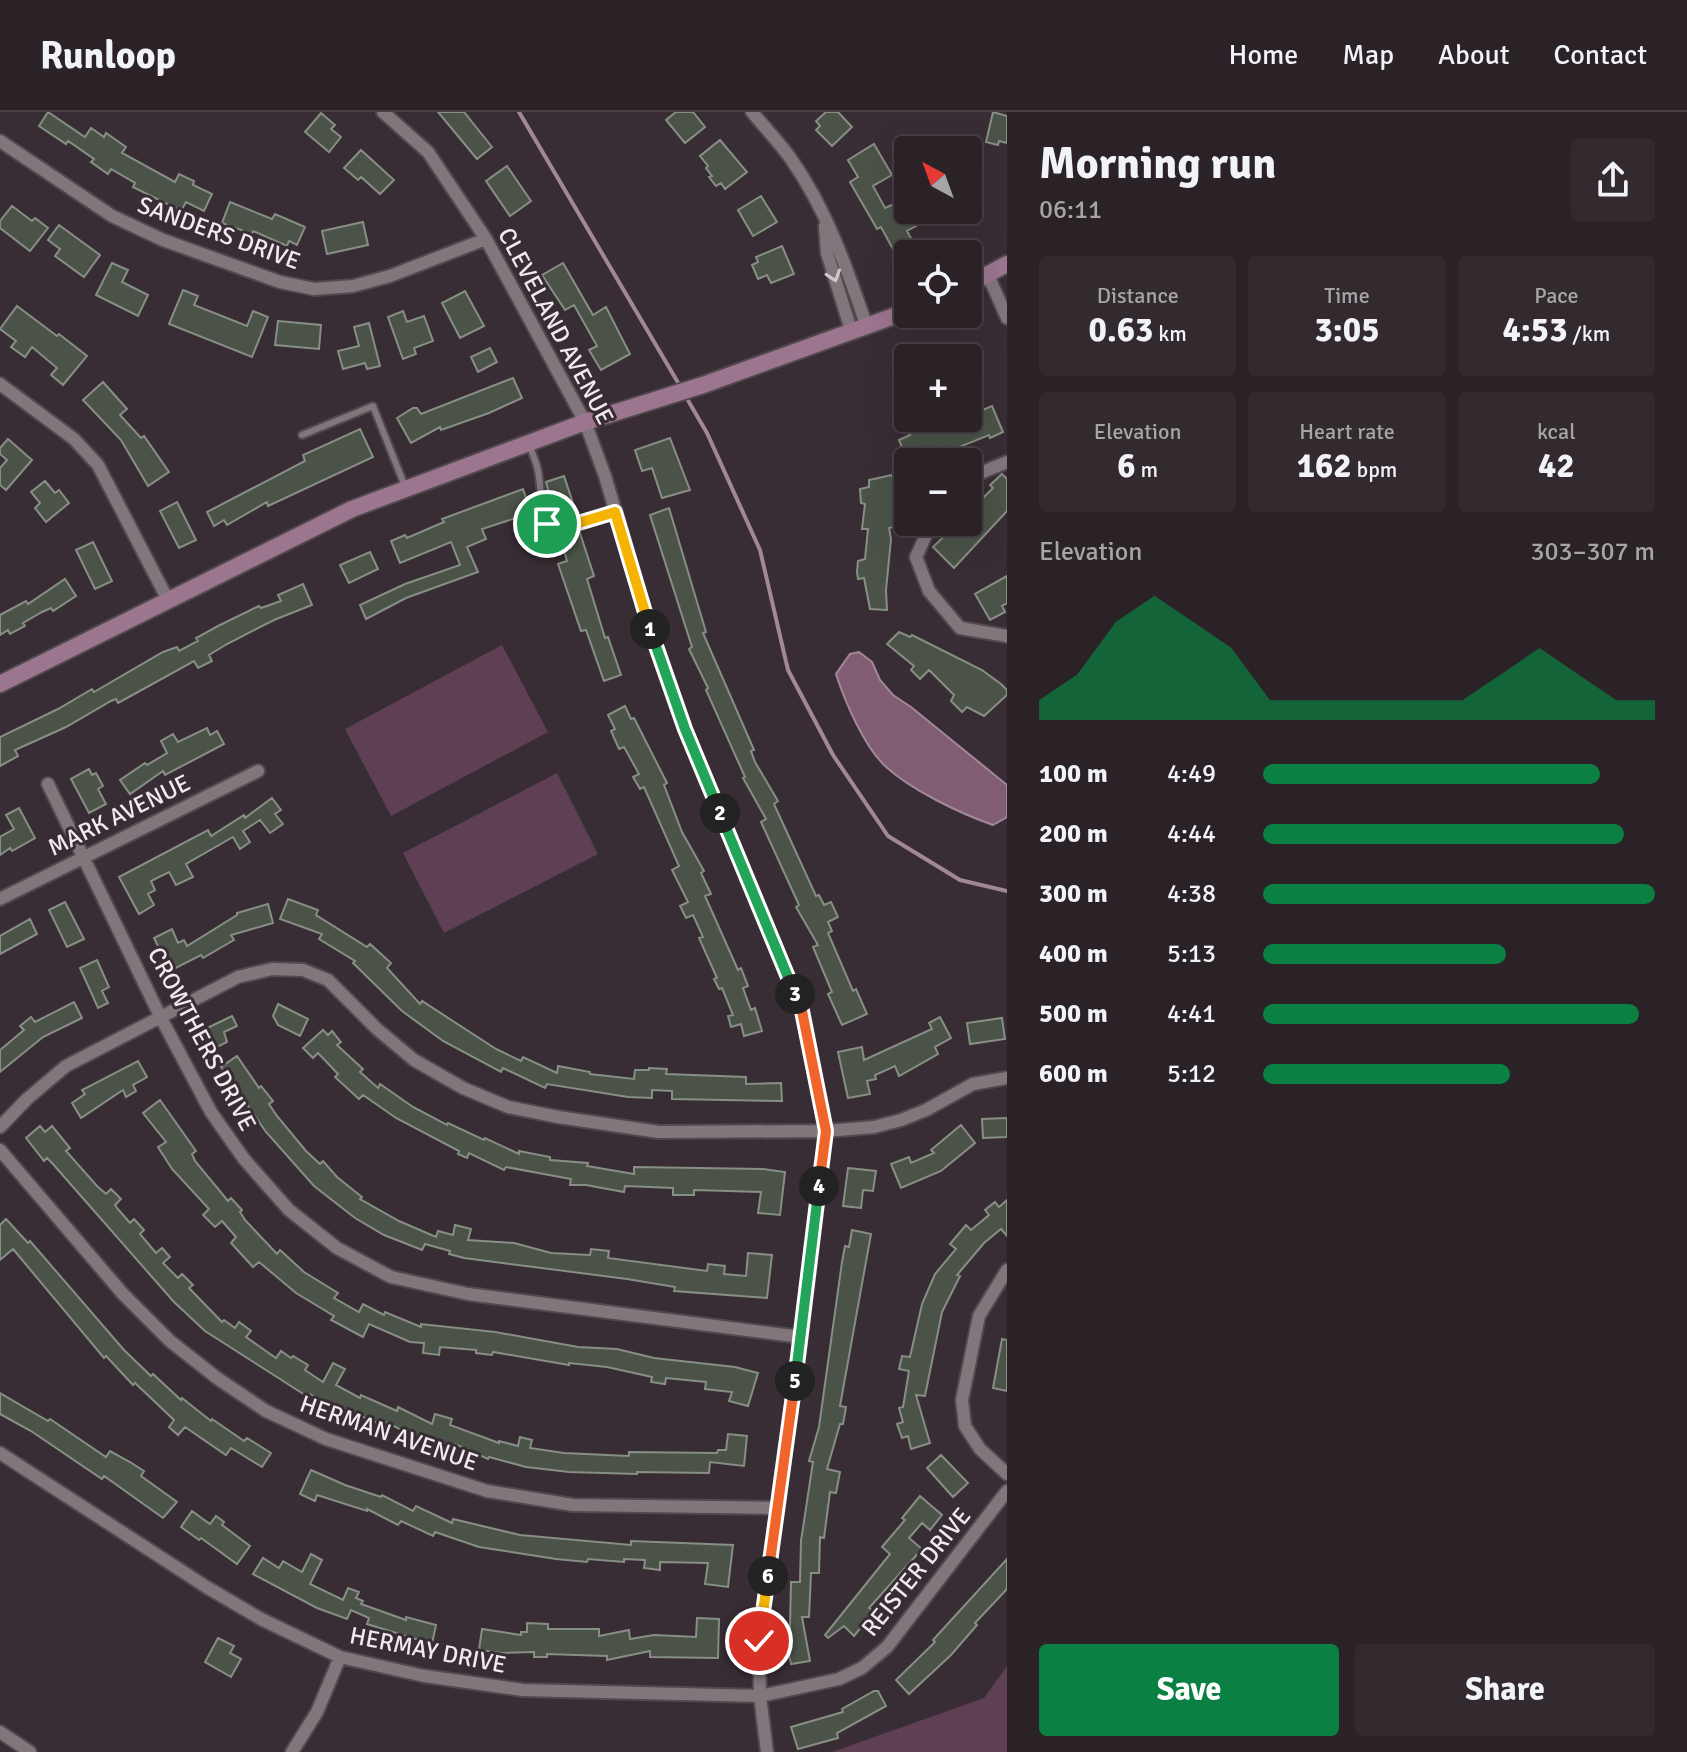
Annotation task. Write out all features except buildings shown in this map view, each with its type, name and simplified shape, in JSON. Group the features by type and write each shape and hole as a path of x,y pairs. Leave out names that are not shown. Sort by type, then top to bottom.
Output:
{"main road":[{"path":"982,278 1007,264"},
{"path":"0,684 352,509 585,422 703,385 894,317"}],"street":[{"name":"CLEVELAND AVENUE","path":"383,112 428,152 486,239 585,422 685,729 802,1011 826,1131 759,1641 760,1696 767,1752"},
{"path":"752,112 790,158 813,193 840,248 860,330"},
{"name":"SANDERS DRIVE","path":"0,141 112,216 163,240 314,289 353,286 390,276 486,239"},
{"path":"988,275 1007,318"},
{"path":"0,384 74,439 98,465 168,600"},
{"path":"982,472 1007,462"},
{"path":"926,536 916,557 929,591 960,628 1007,636"},
{"name":"MARK AVENUE","path":"0,899 258,771"},
{"name":"CROWTHERS DRIVE","path":"48,784 161,1018 211,1112 244,1159 289,1210 337,1248 391,1277 468,1294 801,1337"},
{"path":"0,1127 66,1066 238,977 272,969 303,970 328,980 377,1029 414,1060 463,1088 508,1107 659,1132 826,1131 874,1127 901,1120 973,1084 1007,1078"},
{"name":"HERMAN AVENUE","path":"0,1150 123,1294 170,1341 266,1411 326,1439 487,1491 573,1505 777,1508"},
{"path":"1007,1270 979,1316 962,1400 965,1426 980,1449 1007,1474"},
{"name":"HERMAY DRIVE","path":"0,1453 208,1588 261,1619 340,1657 424,1676 523,1690 760,1696"},
{"name":"REISTER DRIVE","path":"760,1696 839,1679 862,1668 887,1647 1007,1491"},
{"path":"292,1752 317,1712 340,1657"},
{"path":"0,1732 30,1752"}],"lane":[{"path":"302,435 373,406 406,489"},
{"path":"529,443 539,473 542,510 550,528 563,529 615,512"}],"shaded area":[{"path":"502,645 548,732 391,816 345,729"},
{"path":"859,652 872,662 880,680 893,695 1007,785 1007,817 993,825 922,792 885,766 856,723 836,674 850,654"},
{"path":"557,773 598,854 444,933 403,853"},
{"path":"1007,1666 1007,1752 832,1752 984,1698"}],"waterway":[{"path":"519,112 680,386"},
{"path":"686,397 707,433 760,550 788,670 833,755 888,836 960,880 1007,891"}],"route":[{"path":"547,524 555,530 563,529 615,512 652,635 685,729 802,1011 815,1066 826,1131 759,1641"}]}
